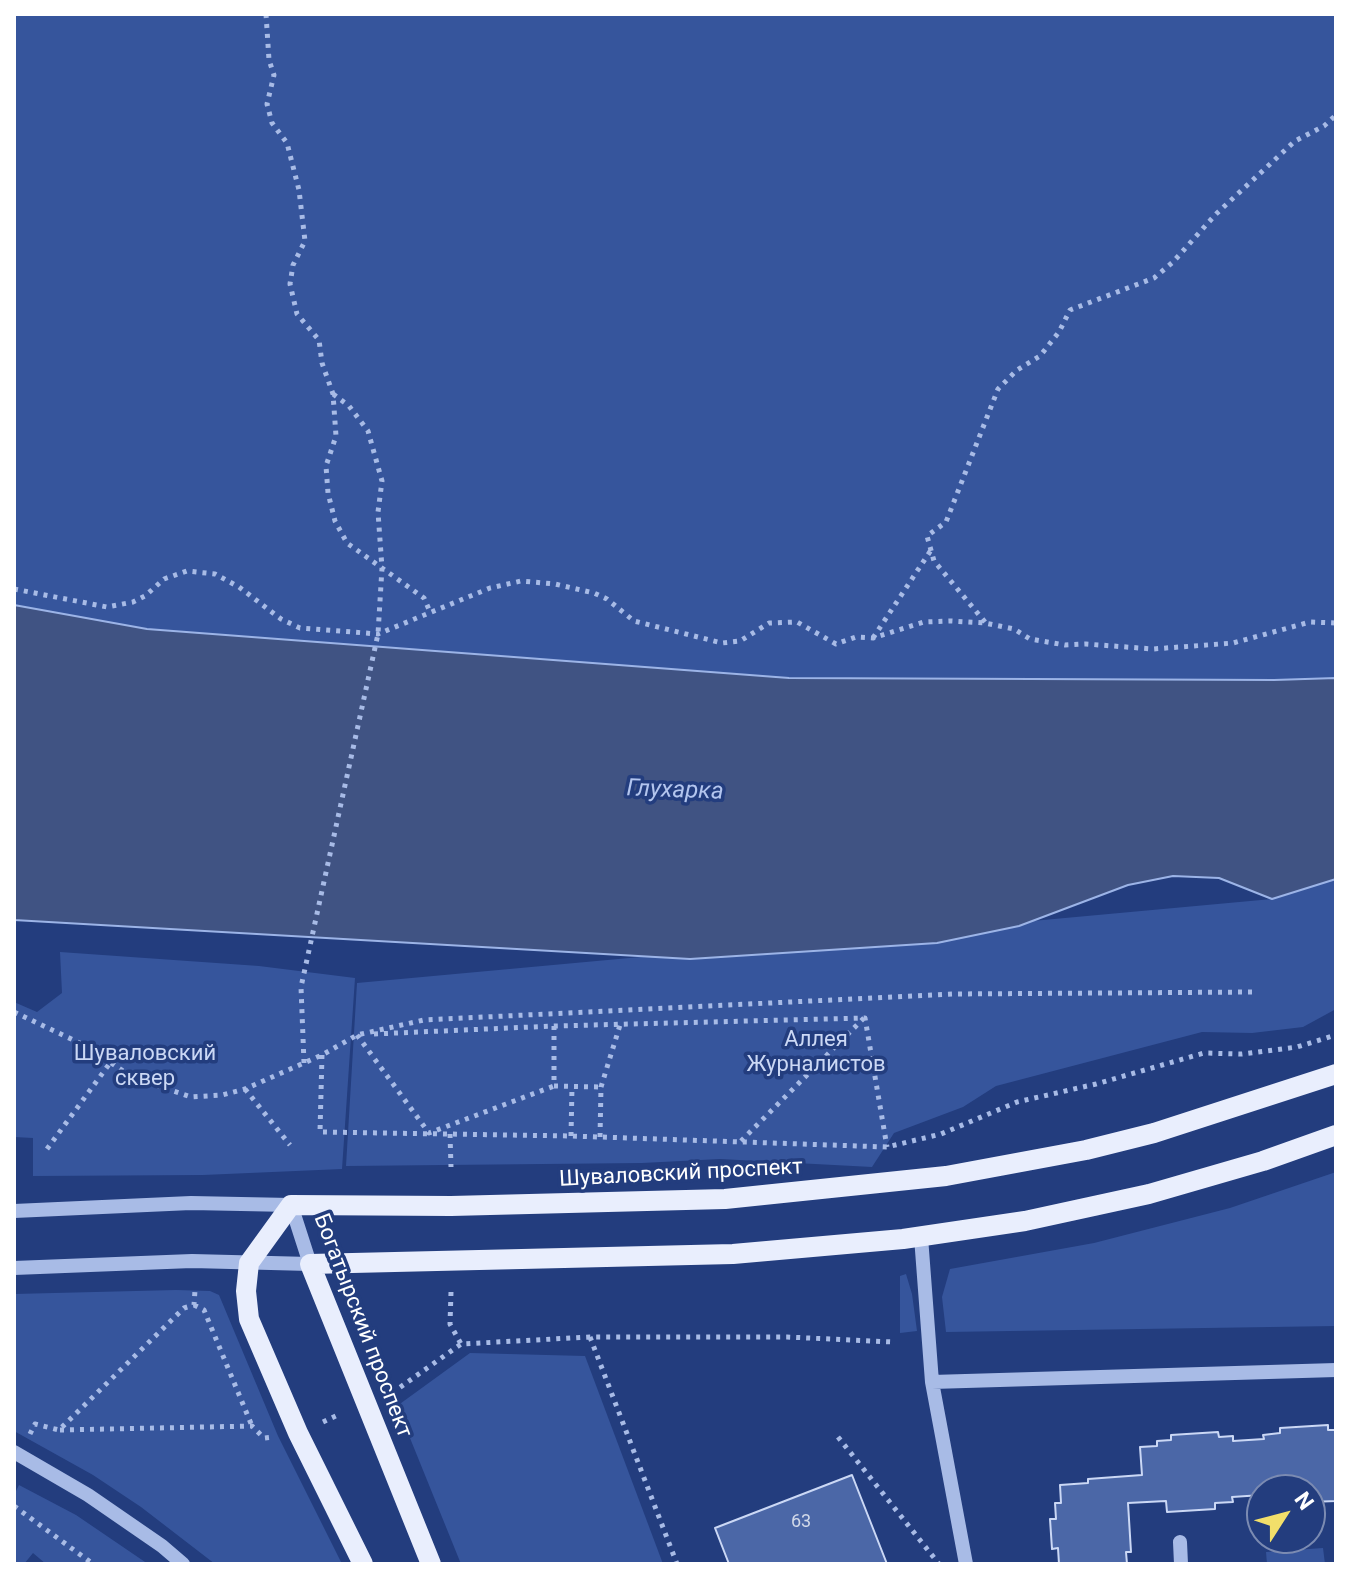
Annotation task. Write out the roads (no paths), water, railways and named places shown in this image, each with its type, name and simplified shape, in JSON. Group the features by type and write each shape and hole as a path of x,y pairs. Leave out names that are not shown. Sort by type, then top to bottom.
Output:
{"main road":[{"name":"Шуваловский проспект","path":"291,1205 465,1205 725,1199 946,1176 1086,1150 1154,1133 1336,1074"},
{"path":"310,1264 733,1254 921,1237 1025,1221 1149,1194 1263,1161 1336,1135"},
{"name":"Богатырский проспект","path":"249,1263 291,1205"},
{"path":"249,1263 246,1291 249,1319 298,1433 363,1564"},
{"name":"Богатырский проспект","path":"310,1264 431,1564"}],"street":[{"name":"Шуваловский проспект","path":"14,1211 191,1203 291,1205"},
{"name":"Богатырский проспект","path":"291,1205 310,1264"},
{"path":"921,1237 932,1382 966,1564"},
{"path":"14,1268 192,1261 310,1264"},
{"path":"932,1382 1336,1370"},
{"path":"14,1452 88,1495 183,1564"},
{"path":"1180,1542 1181,1564"}],"water":[{"name":"Глухарка","path":"14,605 147,629 789,678 1336,678 1336,879 1272,899 1219,878 1173,876 1128,885 1019,926 937,943 690,959 14,920"}],"park label":[{"name":"Аллея Журналистов","path":"816,1052"},
{"name":"Шуваловский сквер","path":"145,1066"}]}
